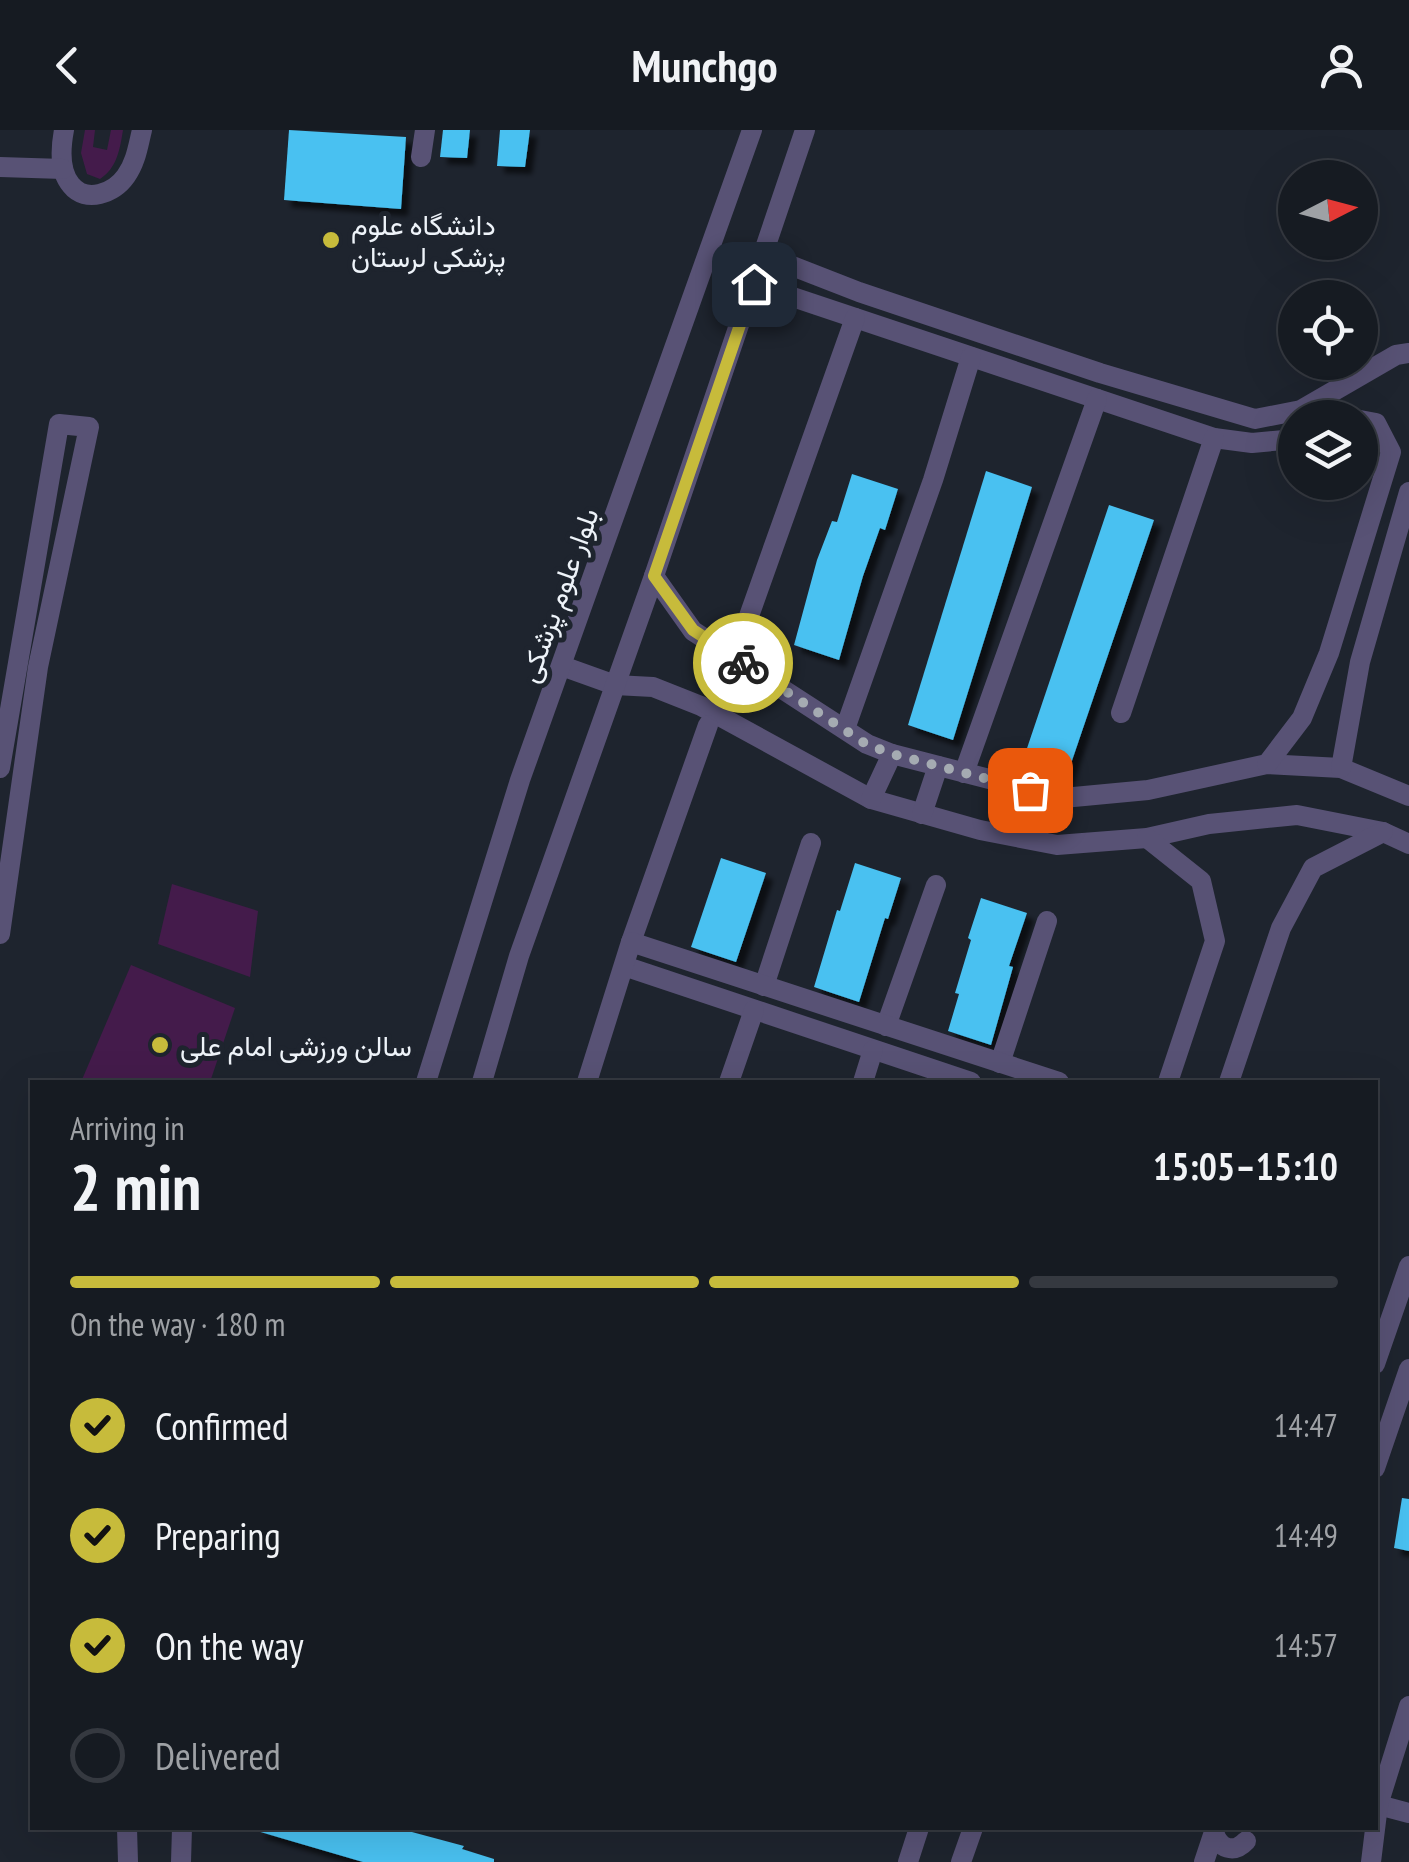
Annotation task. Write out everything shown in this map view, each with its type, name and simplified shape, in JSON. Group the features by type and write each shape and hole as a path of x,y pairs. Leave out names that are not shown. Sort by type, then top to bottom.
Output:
{"street":[{"path":"64,130 64,169 70,185 86,194 98,195 126,176 142,130"},
{"path":"421,157 425,130"},
{"name":"بلوار علوم پزشکی","path":"427,1080 520,780 752,130"},
{"path":"483,1080 519,956 654,576 773,258 805,130"},
{"path":"0,167 64,169"},
{"path":"773,258 860,292 1100,373 1255,418 1301,410 1396,355 1409,353"},
{"path":"763,287 1214,438 1278,441"},
{"path":"750,616 855,318"},
{"path":"845,729 933,480 971,357"},
{"path":"964,773 1097,399"},
{"path":"0,768 59,424 89,427 8,813 0,934"},
{"path":"1378,427 1390,452 1378,492"},
{"path":"1121,713 1214,438"},
{"path":"1341,768 1360,662 1409,492"},
{"path":"1267,764 1302,718 1329,654 1376,500"},
{"path":"654,576 693,630 845,729 892,754 1063,798 1148,790 1267,764 1341,768 1409,796"},
{"path":"562,666 615,685 653,687 700,706 871,799 980,830 1057,845 1147,838 1209,824 1298,815 1383,832 1409,844"},
{"path":"588,1080 631,942 708,725"},
{"path":"871,799 892,754"},
{"path":"922,814 938,766"},
{"path":"1230,1080 1282,928 1313,868 1383,832"},
{"path":"1147,838 1201,881 1215,941 1169,1080"},
{"path":"764,986 812,843"},
{"path":"886,1026 936,884"},
{"path":"1000,1063 1047,921"},
{"path":"631,942 1052,1080"},
{"path":"624,966 965,1080"},
{"path":"730,1080 754,1010"},
{"path":"864,1080 873,1050"},
{"path":"1378,1355 1409,1266"},
{"path":"1378,1463 1401,1422 1409,1369"},
{"path":"1378,1802 1409,1706"},
{"path":"1378,1805 1409,1813"},
{"path":"127,1830 128,1862"},
{"path":"181,1862 182,1830"},
{"path":"908,1862 919,1830"},
{"path":"961,1862 972,1830"},
{"path":"1215,1830 1218,1842 1226,1848 1237,1848 1249,1834"},
{"path":"1204,1862 1215,1830"},
{"path":"1371,1862 1374,1830"},
{"path":"1239,1862 1249,1834"}],"shaded area":[{"path":"85,130 95,130 93,147 107,150 111,130 123,130 114,164 100,179 87,174 81,153"},
{"path":"172,884 258,911 250,977 158,944"},
{"name":"سالن ورزشی امام علی","path":"131,965 235,1008 211,1080 82,1080"}],"building":[{"path":"289,130 406,137 401,209 284,200"},
{"path":"443,130 470,130 467,158 440,157"},
{"path":"500,130 530,130 525,167 497,166"},
{"path":"986,471 1032,487 953,740 908,725"},
{"path":"852,474 898,489 885,530 880,528 863,576 839,660 794,645 817,560 832,521 837,522"},
{"path":"1109,505 1154,520 1064,784 1019,772"},
{"path":"721,858 766,873 736,962 691,947"},
{"path":"855,863 901,878 859,1002 814,987"},
{"path":"981,898 1027,913 1009,966 1013,967 991,1045 948,1031"},
{"path":"1402,1498 1409,1499 1409,1551 1394,1548"},
{"path":"404,1830 464,1846 462,1849 494,1862 363,1862 257,1831"}],"way so far":[{"path":"743,663 866,744 1030,790"}],"place":[{"name":"دانشگاه علوم پزشکی لرستان","path":"331,240"},
{"name":"سالن ورزشی امام علی","path":"160,1045"}],"route":[{"path":"743,663 693,630 654,576 754,284"}]}
